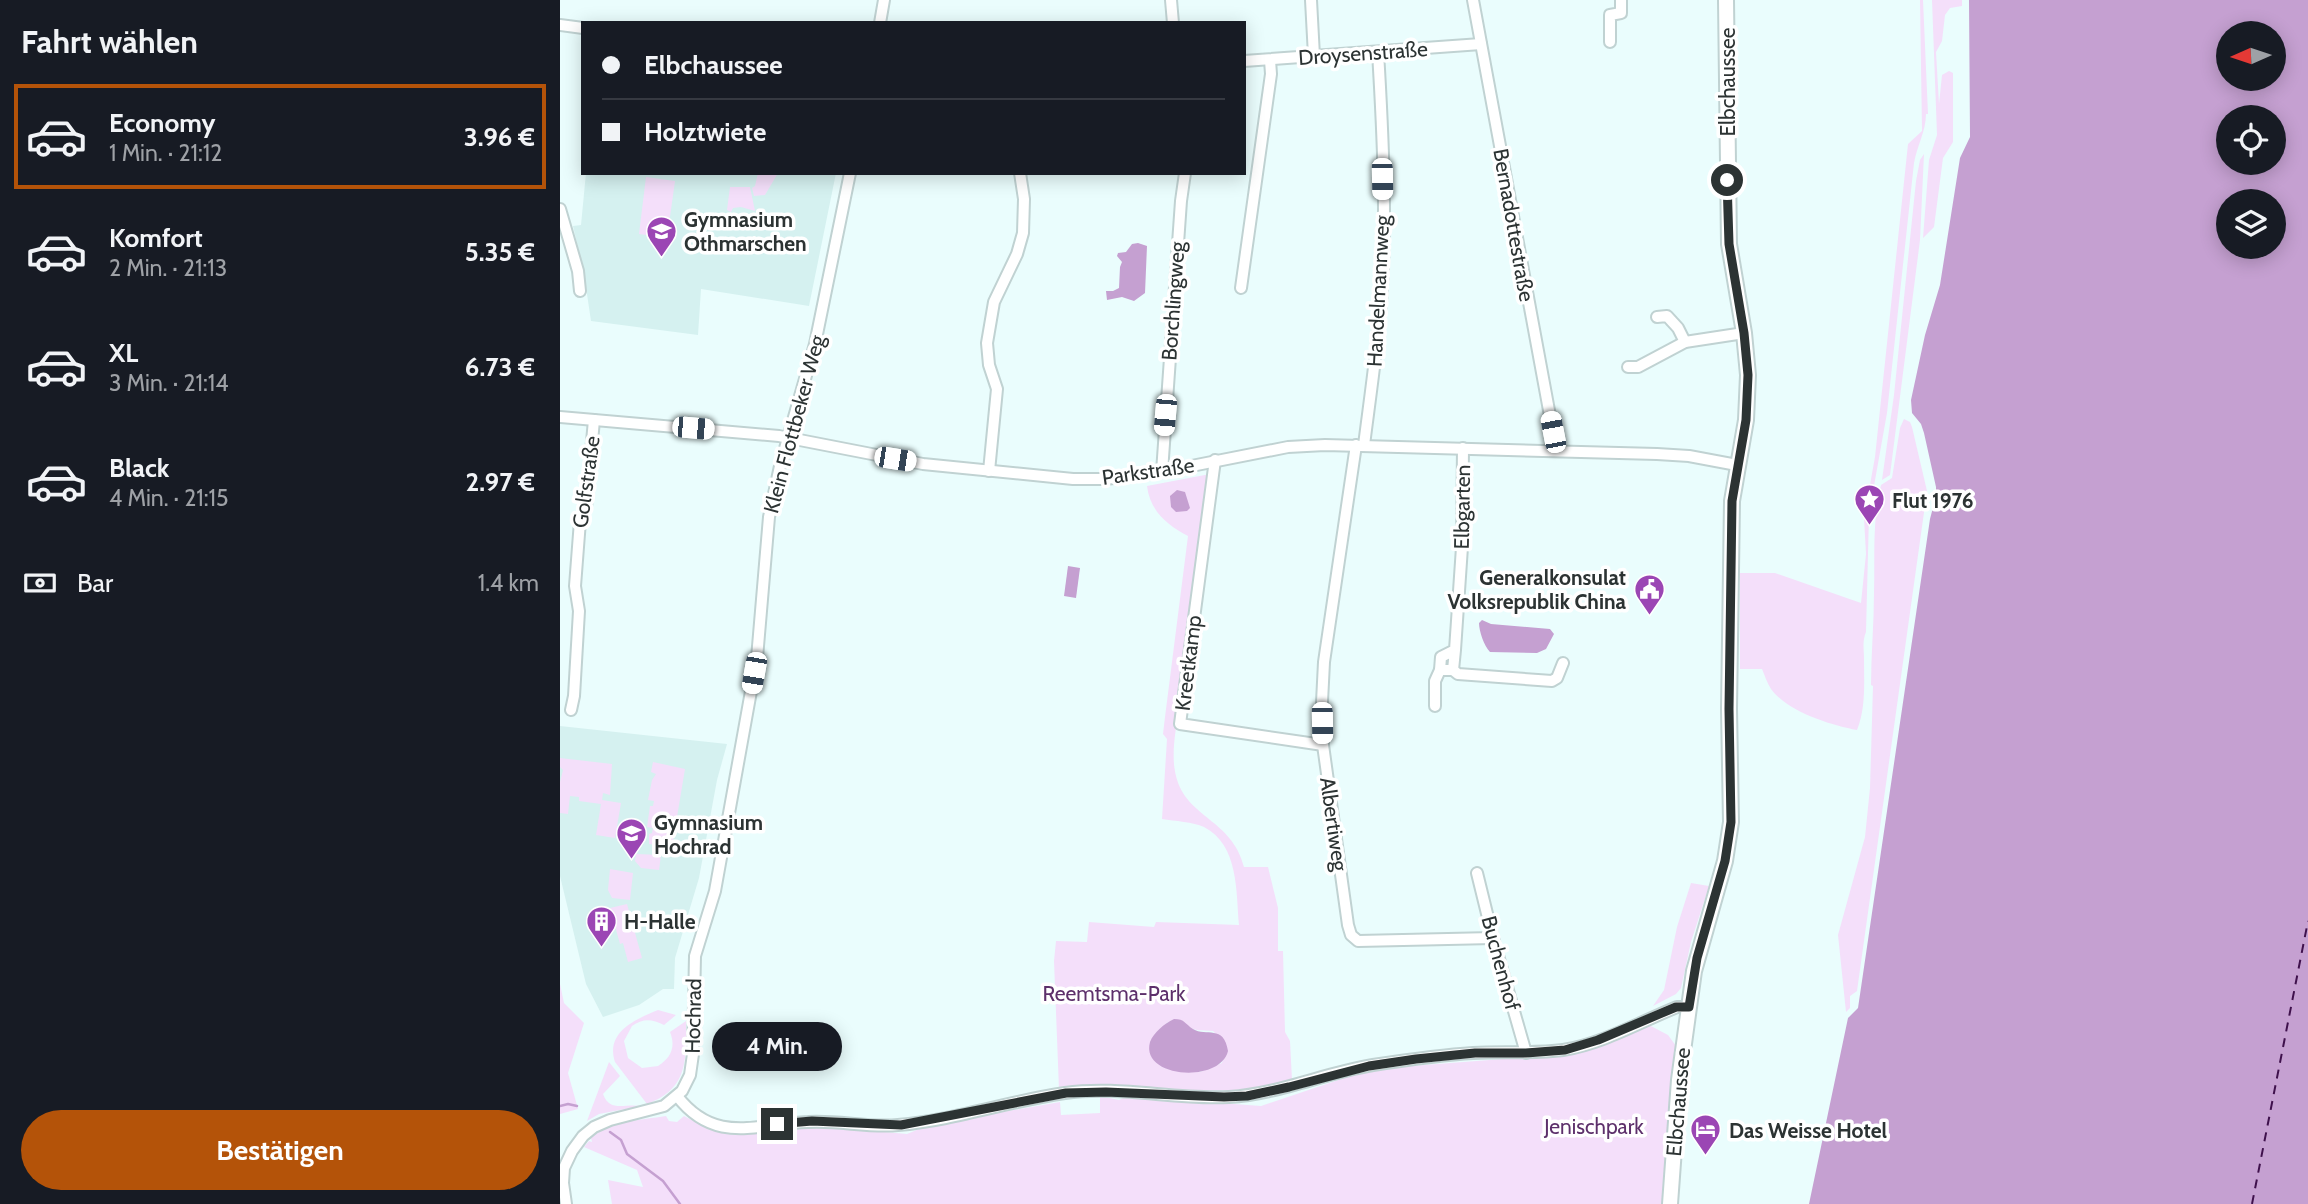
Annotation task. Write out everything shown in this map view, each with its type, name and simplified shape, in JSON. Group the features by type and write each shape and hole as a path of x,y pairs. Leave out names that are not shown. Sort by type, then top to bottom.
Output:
{"main road":[{"name":"Elbchaussee","path":"1670,1204 1678,1091 1689,1007 1697,958 1725,861 1731,822 1729,709 1732,501 1748,396 1744,333 1729,244 1726,0"}],"street":[{"path":"880,21 884,0"},
{"path":"1171,0 1173,21"},
{"path":"1311,0 1314,56"},
{"name":"Bernadottestraße","path":"1473,0 1555,450"},
{"path":"1610,42 1611,15 1621,13 1621,0"},
{"path":"560,25 581,28"},
{"name":"Droysenstraße","path":"1246,61 1481,44"},
{"name":"Handelmannweg","path":"1360,445 1375,366 1383,256 1378,52"},
{"path":"1241,288 1271,74 1270,60"},
{"name":"Klein Flottbeker Weg","path":"738,759 757,658 769,517 817,333 850,175"},
{"path":"989,471 997,389 989,365 987,343 994,302 1017,254 1023,233 1024,199 1020,175"},
{"name":"Borchlingweg","path":"1162,472 1185,175"},
{"path":"560,209 575,258 580,291"},
{"path":"1657,317 1667,316 1673,321 1685,342"},
{"path":"1628,367 1638,368 1685,342 1744,333"},
{"name":"Parkstraße","path":"560,417 788,437 895,459 1073,479 1105,479 1162,472 1288,447 1360,445 1676,455 1737,466"},
{"name":"Golfstraße","path":"570,710 579,611 575,586 580,521 586,507 594,420"},
{"name":"Albertiweg","path":"1360,445 1324,662 1323,745 1351,935 1358,941 1493,938"},
{"name":"Elbgarten","path":"1453,670 1462,547 1463,448"},
{"name":"Kreetkamp","path":"1215,460 1180,724 1323,745"},
{"path":"1435,706 1435,681 1440,670 1441,657 1455,650"},
{"path":"1440,670 1453,670 1458,674 1552,681 1557,678 1563,663"},
{"name":"Hochrad","path":"677,1096 688,1082 692,1067 695,956 715,891 738,759"},
{"name":"Buchenhof","path":"1477,873 1526,1053"},
{"path":"566,1204 564,1168 583,1136 601,1123 657,1109 677,1096 694,1115 720,1126 739,1128 812,1121 888,1126 928,1121 1066,1093 1247,1096 1404,1060 1475,1053 1526,1053 1576,1046 1598,1040 1676,1007 1689,1007"}],"shaded area":[{"path":"1969,0 2308,0 2308,1204 1809,1204 1848,1018 1858,1008 1930,519 1936,496 1924,433 1912,413 1911,400 1925,335 1940,285 1960,158 1970,137"},
{"name":"Gymnasium Othmarschen","path":"586,175 836,175 809,306 701,289 698,335 591,321 573,226 581,225"},
{"path":"1132,244 1147,246 1145,293 1134,301 1122,297 1107,300 1106,291 1119,288 1122,262 1117,256 1118,253 1126,252"},
{"path":"1177,490 1185,492 1190,508 1187,511 1176,512 1171,507 1170,496"},
{"path":"1068,566 1080,568 1076,598 1064,596"},
{"path":"1482,620 1491,624 1550,629 1554,634 1546,649 1537,653 1490,652 1480,630 1479,623"},
{"name":"Gymnasium Hochrad","path":"560,726 727,744 717,780 699,878 675,958 674,989 663,989 639,1005 603,1017 586,984 560,876"},
{"path":"1174,1019 1183,1021 1198,1031 1223,1037 1228,1051 1222,1062 1211,1069 1197,1072 1168,1069 1157,1063 1150,1054 1150,1042 1160,1029"}],"green space":[{"path":"1920,0 1923,0 1928,114 1914,163 1887,413 1869,514 1864,695 1857,730 1823,721 1788,704 1771,689 1762,669 1740,669 1740,573 1775,573 1861,603 1866,554 1864,518 1875,457 1908,144 1922,131"},
{"path":"1932,0 1962,0 1962,6 1950,8 1945,15 1942,41 1936,52 1939,104 1942,75 1949,71 1953,73 1953,142 1943,158 1934,227 1923,238 1929,160 1937,135"},
{"path":"1924,154 1920,240 1890,475 1882,480 1894,395 1916,181 1920,160"},
{"path":"758,175 777,175 765,195 754,196 752,188"},
{"path":"646,177 675,181 667,238 639,234"},
{"path":"730,187 750,187 755,211 741,207 733,208 731,212 727,210"},
{"path":"1904,419 1910,422 1912,427 1927,491 1857,991 1850,996 1850,1008 1846,1012 1838,935 1865,837 1870,788 1876,512 1881,485 1892,478 1900,428"},
{"name":"Reemtsma-Park","path":"1210,474 1175,739 1174,767 1181,790 1199,811 1230,838 1244,867 1268,867 1278,908 1278,951 1283,951 1285,1032 1290,1041 1292,1080 1263,1087 1235,1090 1118,1086 1059,1089 1054,961 1056,941 1087,942 1089,922 1154,927 1156,922 1239,925 1234,870 1224,845 1204,827 1162,819 1167,739 1163,734 1188,536 1173,527 1156,510 1147,486","holes":["1168,1022 1197,1030 1213,1031 1226,1044 1222,1063 1200,1072 1165,1068 1150,1043 1157,1032"]},
{"path":"560,758 612,764 610,795 603,793 602,800 621,803 615,838 596,835 601,804 579,801 579,797 570,796 568,814 560,813 560,782 563,770 560,767"},
{"path":"653,762 685,769 672,847 649,844 649,834 653,828 647,827 650,806 653,806 654,801 648,800 656,774 651,772"},
{"path":"636,854 661,855 659,870 641,868 635,861"},
{"path":"610,869 633,873 630,900 612,898 608,890"},
{"path":"1691,883 1709,886 1691,942 1681,988 1676,994 1653,1006 1664,990 1677,927"},
{"path":"627,904 642,958 628,962 610,908"},
{"path":"560,984 564,1003 584,1023 568,1073 578,1109 560,1114"},
{"path":"658,1010 676,1015 664,1025 648,1020 632,1026 624,1041 628,1058 642,1068 658,1066 671,1052 670,1032 686,1021 685,1060 678,1081 671,1090 647,1104 615,1062 614,1042 632,1022"},
{"name":"Jenischpark","path":"1649,1025 1668,1035 1676,1046 1665,1204 612,1204 608,1180 643,1187 637,1170 584,1147 589,1141 592,1142 591,1138 607,1128 666,1116 669,1121 677,1122 684,1116 728,1134 828,1127 907,1134 929,1125 1060,1102 1061,1115 1100,1113 1100,1096 1119,1100 1127,1096 1261,1106 1371,1069 1570,1054"},
{"path":"609,1062 620,1076 603,1094 606,1100 619,1106 641,1106 599,1114 587,1121"}],"waterway":[{"path":"560,1106 577,1106"},
{"path":"610,1132 621,1140 627,1154 663,1181 680,1204"}],"ferry route":[{"path":"2252,1204 2308,921"}],"place":[{"name":"Gymnasium Othmarschen","path":"661,258"},
{"name":"Flut 1976","path":"1869,527"},
{"name":"Generalkonsulat Volksrepublik China","path":"1649,616"},
{"name":"Gymnasium Hochrad","path":"631,861"},
{"name":"H-Halle","path":"601,948"},
{"name":"Das Weisse Hotel","path":"1706,1157"}],"route":[{"path":"777,1124 812,1121 901,1125 1066,1093 1247,1096 1369,1066 1416,1059 1475,1053 1565,1050 1598,1040 1676,1007 1689,1007 1700,942 1725,861 1731,822 1729,709 1732,501 1746,420 1748,375 1729,244 1727,180"}]}
